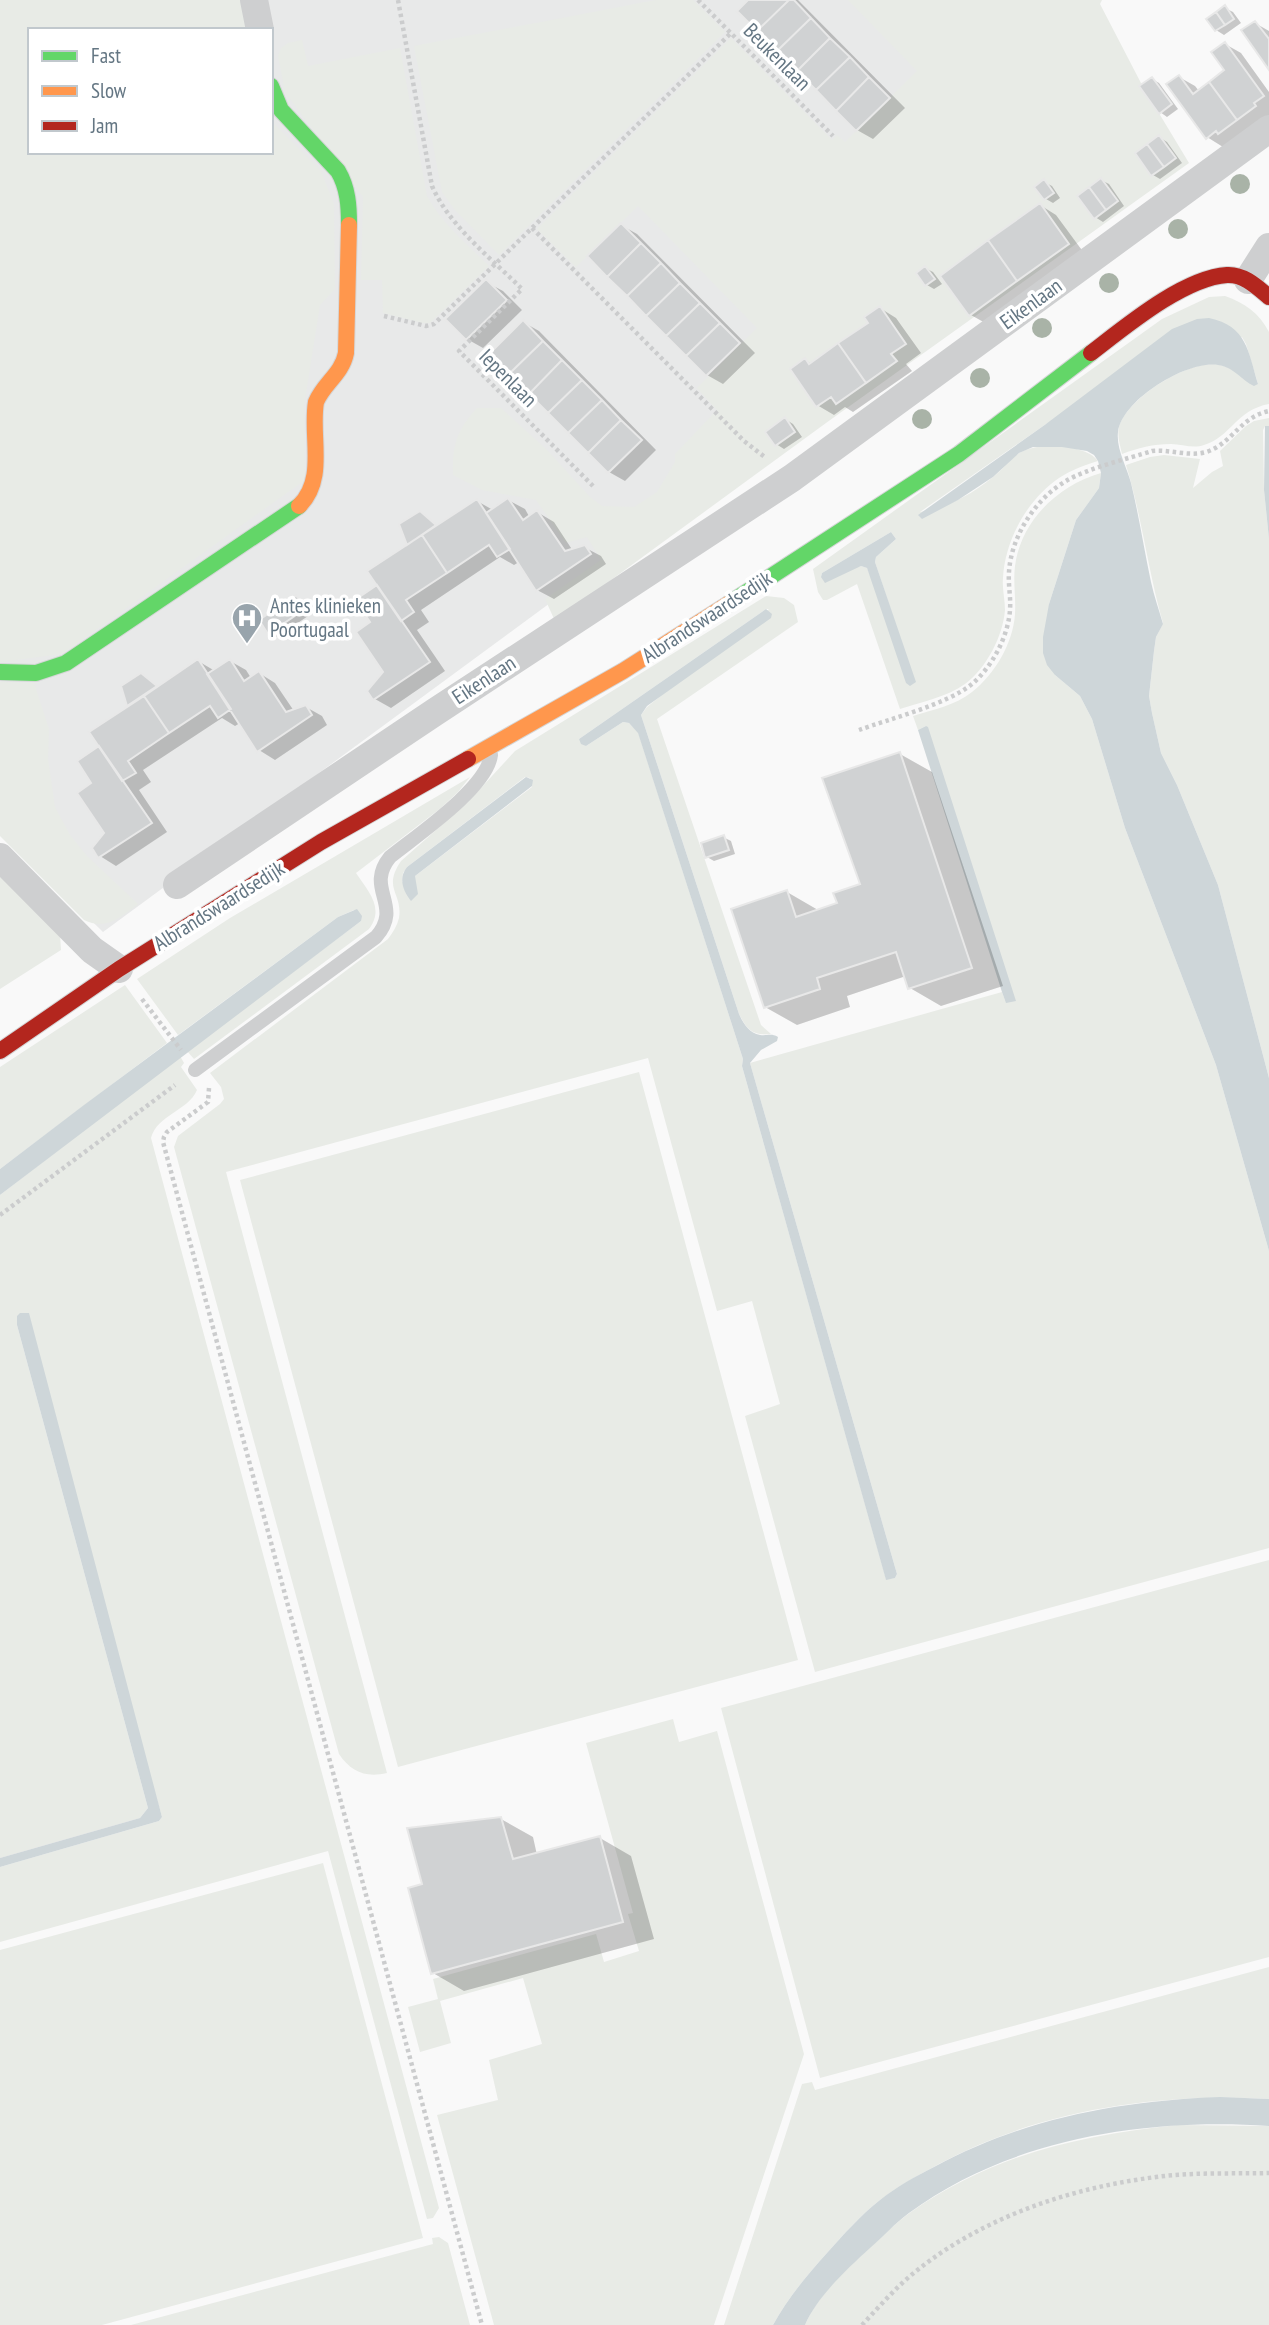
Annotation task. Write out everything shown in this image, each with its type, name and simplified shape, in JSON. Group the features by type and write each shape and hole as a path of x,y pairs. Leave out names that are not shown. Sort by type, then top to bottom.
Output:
{"street":[{"path":"254,0 260,28"},
{"path":"0,671 36,673 66,663 302,505 308,496 315,477 317,396 338,373 345,359 349,206 344,181 330,161 281,110 273,91"},
{"name":"Eikenlaan","path":"177,885 792,478 1269,130"},
{"name":"Albrandswaardsedijk","path":"0,1051 119,969 321,842 492,746 706,619 935,469 1171,295 1217,276 1228,275 1259,289 1269,247"},
{"path":"0,857 92,950 119,969"}],"lane":[{"path":"192,1065 376,937 383,929 388,912 379,880 381,868 390,857 473,787 486,771 492,746"}],"path":[{"path":"398,0 432,186 440,203 453,220 496,263"},
{"name":"Beukenlaan","path":"698,0 833,136"},
{"path":"348,316 383,316 430,326 731,33"},
{"path":"532,228 744,441 792,478"},
{"name":"Iepenlaan","path":"496,263 522,289 459,351 593,486"},
{"path":"859,730 949,699 980,676 994,657 1008,623 1011,556 1021,530 1048,493 1068,479 1136,456 1166,450 1188,453 1207,451 1227,440 1248,418 1269,411"},
{"path":"141,998 208,1087 208,1102 167,1132 163,1142 481,2325"},
{"path":"0,1215 192,1065"},
{"path":"862,2325 914,2272 987,2225 1030,2207 1079,2192 1158,2177 1269,2174"}],"shaded area":[{"name":"Antes klinieken Poortugaal","path":"0,0 1068,0 747,458 103,932 0,831"},
{"path":"0,0 242,0 248,28 28,28 28,154 273,154 273,123 321,171 334,204 335,289 320,305 304,406 305,480 62,654 0,662"},
{"path":"656,0 693,0 725,32 499,255 455,210 442,192 414,46"},
{"path":"848,0 1102,0 1100,4 1142,85 1189,163 555,621 545,599 601,560 587,537 566,543 536,500 482,490 453,475 455,446 465,424 477,408 501,408 602,506 634,507 657,492 675,462 675,454 717,410 697,388 757,328 638,206 576,267 537,229 731,38 832,140 837,135 845,142 917,71"},
{"path":"302,40 308,66 400,48 427,196 447,225 489,266 430,323 383,313 382,280 361,280 363,197 285,92 278,56 281,48 288,43"},
{"path":"1225,296 1245,305 1261,319 1269,332 1269,404 1249,412 1221,436 1204,445 1158,445 1122,454 1118,430 1124,416 1145,394 1173,376 1188,369 1214,364 1231,369 1258,384 1242,337 1046,424 920,512 968,495 1017,455 1029,449 1050,446 1073,448 1092,455 1098,461 1078,468 1047,487 1020,522 1008,549 1005,564 1004,620 992,651 980,670 965,684 950,692 900,709 857,584 823,600 818,592 813,569 1162,319 1209,297","holes":["891,532 896,539 876,557 875,562 915,682 867,568 861,566 821,577 822,573"]},
{"path":"1209,318 1222,322 1239,334 1248,351 1258,384 1254,386 1224,366 1205,365 1190,369 1143,395 1122,420 1118,438 1163,624 1156,637 1149,696 1161,753 1218,885 1269,1078 1269,1251 1216,1065 1125,828 1092,719 1080,696 1055,675 1047,665 1043,653 1049,604 1076,520 1099,488 1101,473 1098,461 1087,451 1062,447 1033,447 1019,453 993,477 958,500 922,519 918,515 1046,424 1172,329 1197,319"},
{"path":"1269,418 1269,426 1265,426 1263,430 1264,490 1269,539 1269,1078 1218,885 1161,753 1149,696 1156,637 1163,623 1126,465 1164,455 1200,459 1193,488 1223,466 1220,451 1246,426"},
{"path":"1265,426 1269,426 1269,539 1264,490"},
{"path":"1101,473 1099,488 1076,520 1049,604 1055,675 1080,696 1092,719 1125,828 1216,1065 1269,1251 1269,1548 815,1672 745,1416 780,1404 752,1301 717,1311 648,1058 226,1172 387,1773 372,1775 354,1769 339,1754 174,1147 178,1136 224,1099 221,1087 210,1073 388,939 399,918 393,878 401,861 469,801 515,751 766,596 784,598 794,605 798,622 657,719 761,1025 771,1034 751,1031 739,1014 641,715 647,707 769,609 579,739 586,746 623,722 629,723 638,732 743,1059 742,1066 886,1579 895,1578 897,1574 750,1063 1002,992 1006,1003 926,726 918,730 913,716 966,697 995,667 1007,647 1014,625 1015,566 1025,534 1044,507 1071,486","holes":["525,777 530,778 532,787 415,876 402,882 407,867"]},
{"path":"891,532 896,539 876,557 875,562 916,682 910,686 906,683 867,568 861,566 825,583 821,577 822,573"},
{"path":"766,609 772,614 771,618 647,706 641,715 739,1014 753,1032 778,1037 777,1041 761,1050 750,1063 897,1574 895,1578 886,1580 742,1066 743,1059 638,733 629,723 623,722 586,746 581,744 579,739"},
{"path":"0,682 34,683 49,729 48,759 55,807 70,835 87,856 138,904 113,921 99,924 84,920 0,836"},
{"path":"926,726 1016,1001 1006,1003 1002,992 918,730"},
{"path":"470,777 441,808 356,873 370,893 375,907 374,921 369,929 194,1059 187,1051 361,921 354,910 338,917 178,1035 137,979 230,918"},
{"path":"526,777 533,780 532,786 415,876 418,894 411,901 403,884 407,867"},
{"path":"0,874 60,934 61,950 0,989"},
{"path":"357,909 362,916 361,921 0,1195 0,1169 338,917"},
{"path":"125,985 167,1043 0,1169 0,1067"},
{"path":"180,1056 184,1063 181,1067 197,1090 187,1103 159,1124 151,1138 439,2208 433,2218 427,2219 328,1851 0,1942 0,1867 159,1821 162,1817 17,1317 148,1808 140,1818 0,1858 0,1195"},
{"path":"639,1072 798,1660 398,1767 240,1180"},
{"path":"20,1313 29,1313 162,1817 159,1821 0,1867 0,1858 140,1818 148,1808 17,1325 17,1316"},
{"path":"1269,1560 1269,1957 820,2078 721,1708"},
{"path":"673,1719 679,1742 717,1731 804,2054 714,2325 494,2325 437,2115 498,2100 489,2060 542,2044 523,1978 440,2001 451,2043 420,2052 408,2007 438,1999 433,1979 596,1934 604,1962 639,1951 628,1914 633,1913 586,1743"},
{"path":"323,1863 423,2238 102,2325 0,2325 0,1950"},
{"path":"1269,1967 1269,2099 1184,2099 1099,2109 1017,2130 978,2145 909,2181 873,2206 812,2270 773,2325 724,2325 802,2084 812,2082 815,2090"},
{"path":"1220,2097 1269,2099 1269,2126 1222,2124 1128,2130 1035,2150 991,2167 949,2187 899,2221 833,2284 805,2325 773,2325 805,2278 859,2219 893,2191 927,2170 1003,2136 1073,2115 1145,2103"},
{"path":"1177,2125 1269,2126 1269,2325 805,2325 824,2295 849,2267 899,2221 942,2192 974,2175 1038,2151 1105,2135"},
{"path":"439,2237 448,2243 470,2325 131,2325 433,2244 432,2238"}],"building":[{"path":"748,0 789,0 757,31 737,11"},
{"path":"789,0 794,0 811,18 777,51 757,31"},
{"path":"1225,5 1234,19 1225,25 1216,12"},
{"path":"1216,12 1225,25 1215,31 1206,19"},
{"path":"811,18 830,38 797,71 777,51"},
{"path":"1255,21 1269,39 1269,70 1241,30"},
{"path":"830,38 850,57 816,90 797,71"},
{"path":"1225,42 1264,96 1254,103 1256,106 1237,120 1209,82 1224,70 1211,52"},
{"path":"850,57 869,77 836,111 816,90"},
{"path":"1179,75 1193,94 1209,82 1237,120 1206,139 1166,84"},
{"path":"869,77 890,98 856,131 836,111"},
{"path":"1152,77 1172,104 1159,114 1139,86"},
{"path":"1159,135 1176,158 1164,167 1147,144"},
{"path":"1147,144 1164,167 1151,176 1135,153"},
{"path":"1101,178 1118,201 1106,210 1089,187"},
{"path":"1044,179 1054,193 1044,200 1034,187"},
{"path":"1089,187 1106,210 1094,219 1077,196"},
{"path":"1040,203 1069,244 1017,281 988,240"},
{"path":"621,223 641,243 607,277 587,256"},
{"path":"988,240 1017,281 969,316 940,276"},
{"path":"641,243 661,263 627,296 607,277"},
{"path":"661,263 680,283 646,316 627,296"},
{"path":"925,266 935,279 925,286 916,273"},
{"path":"486,279 507,300 466,340 445,319"},
{"path":"680,283 700,303 666,336 646,316"},
{"path":"700,303 720,323 686,356 666,336"},
{"path":"880,306 906,344 891,354 897,361 866,383 838,343 868,323 864,317"},
{"path":"523,320 543,341 509,374 489,354"},
{"path":"720,323 740,343 706,376 686,356"},
{"path":"543,341 562,360 529,394 509,374"},
{"path":"838,343 866,383 836,404 831,397 816,407 790,369 805,358 809,364"},
{"path":"562,360 582,380 548,413 529,394"},
{"path":"582,380 602,400 568,433 548,413"},
{"path":"602,400 621,420 588,453 568,433"},
{"path":"785,417 795,432 775,446 765,432"},
{"path":"621,420 642,440 608,473 588,453"},
{"path":"508,498 523,520 537,510 565,551 585,545 591,554 536,591 486,513"},
{"path":"477,499 510,549 497,557 489,545 447,573 422,535"},
{"path":"420,511 436,525 407,545 399,524"},
{"path":"422,535 447,573 406,600 414,612 401,621 367,571"},
{"path":"377,585 430,662 373,700 367,691 383,672 356,632 370,622 355,600"},
{"path":"296,595 305,609 268,634 259,620"},
{"path":"198,659 231,709 218,718 210,706 169,733 144,696"},
{"path":"230,659 244,681 259,671 286,712 306,705 312,715 257,752 207,674"},
{"path":"141,673 157,686 127,706 121,686"},
{"path":"144,696 169,733 128,761 136,773 122,781 89,732"},
{"path":"99,746 152,823 98,858 92,848 104,833 77,793 91,783 77,761"},
{"path":"900,752 972,968 908,989 896,952 817,978 820,989 764,1008 731,909 787,890 796,917 837,903 833,893 860,884 822,778"},
{"path":"724,835 729,850 705,858 701,843"},
{"path":"501,1817 513,1859 600,1836 623,1922 431,1974 408,1888 422,1884 407,1828"}],"traffic: fast":[{"path":"273,91 281,110 338,171 347,197 349,225"},
{"path":"730,603 959,454 1091,353"},
{"path":"0,672 36,673 66,663 299,506"}],"traffic: slow":[{"path":"299,506 313,483 316,402 341,367 346,353 349,225"},
{"path":"468,759 623,671 730,603"}],"traffic: jam":[{"path":"1091,353 1155,305 1210,278 1233,275 1250,282 1269,297"},
{"path":"0,1051 119,969 321,842 468,759"}],"place":[{"name":"Antes klinieken Poortugaal","path":"247,645"}]}
